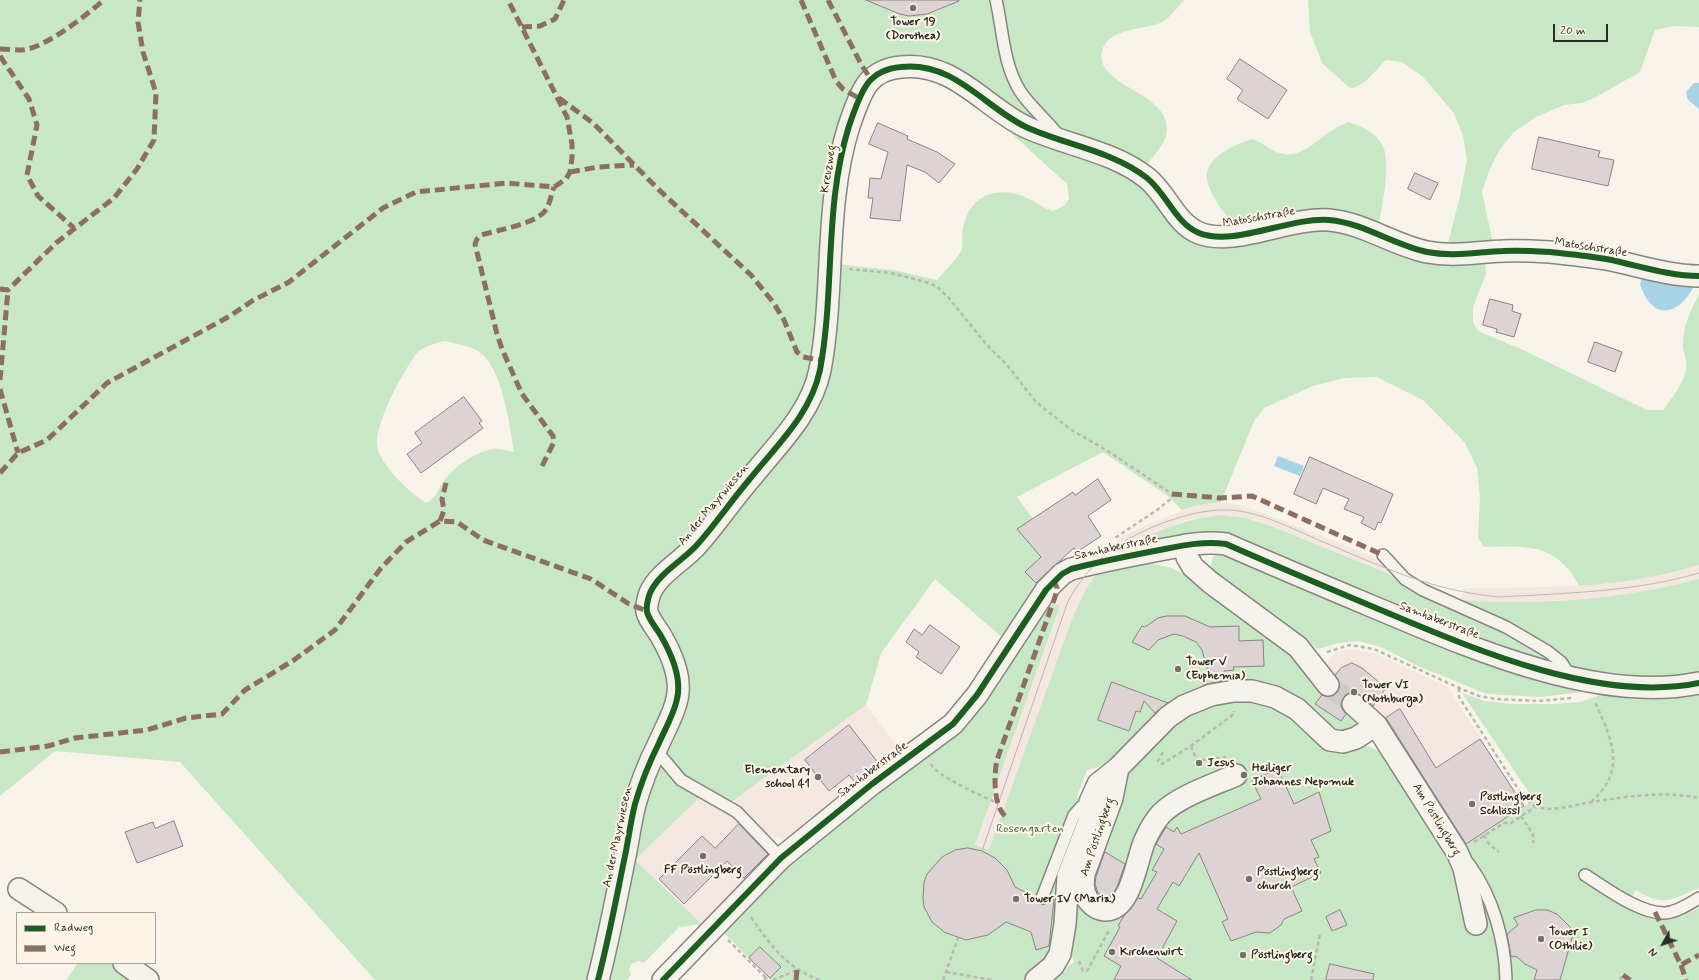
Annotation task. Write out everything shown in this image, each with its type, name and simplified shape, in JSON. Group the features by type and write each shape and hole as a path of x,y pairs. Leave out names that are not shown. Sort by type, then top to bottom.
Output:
{"street":[{"name":"Matoschstraße","path":"871,79 887,70 904,67 916,67 938,71 963,82 1018,123 1061,141 1112,158 1145,176 1156,186 1189,228 1195,232 1210,236 1232,236 1299,221 1328,220 1354,224 1412,248 1433,253 1458,255 1504,251 1549,252 1602,258 1661,271 1699,276"},
{"name":"Kreuzweg","path":"828,268 835,201 844,144 855,110 871,79"},
{"name":"An der Mayrwiesen","path":"598,980 635,803 655,749 676,705 678,683 670,652 647,611 649,596 657,582 705,535 788,434 805,408 816,385 820,369 828,268"},
{"name":"Samhaberstraße","path":"663,980 781,858 872,784 953,724 965,711 1046,590 1062,574 1071,569 1115,558 1185,545 1215,542 1226,544 1430,630 1528,665 1593,681 1652,688 1674,687 1699,683"},
{"path":"1185,545 1187,557 1193,567 1210,582 1282,633 1298,647 1328,685"},
{"name":"Am Pöstlingberg","path":"1036,980 1053,966 1060,954 1065,924 1068,876 1091,816 1090,802 1098,784 1118,768 1168,717 1188,704 1211,695 1234,691 1252,691 1275,697 1297,709 1330,740 1343,742 1356,738 1376,725"},
{"name":"Am Pöstlingberg","path":"1353,704 1376,725 1465,847 1464,868 1476,924"},
{"path":"1113,909 1121,902 1128,892 1145,840 1161,815 1177,802 1234,766"},
{"name":"Am Pöstlingberg","path":"1113,909 1102,910 1092,905 1085,895 1082,886 1084,874 1112,798 1118,768"},
{"path":"19,889 54,912"},
{"path":"125,964 148,980"}],"lane":[{"path":"996,0 1006,56 1016,85 1030,105 1058,134 1061,141"},
{"path":"1383,554 1405,579 1423,590 1506,627 1547,651 1561,662 1565,668 1565,675"},
{"path":"655,749 681,780 737,812 781,858"},
{"path":"1042,898 1074,815 1081,807 1090,802"},
{"path":"1465,847 1470,865 1482,885 1491,905 1502,945 1506,980"},
{"path":"1585,875 1637,905 1655,912 1666,913 1679,909 1699,898"}],"path":[{"path":"828,268 879,271 916,279 936,286 948,297 986,344 1008,366 1036,402 1070,429 1111,453 1172,494 1172,498 1157,510 1113,539"},
{"path":"1311,662 1337,648 1350,645 1374,650 1479,696 1496,700 1538,701 1574,698"},
{"path":"1591,802 1599,795 1607,784 1614,762 1613,747 1610,736 1592,694 1593,681"},
{"path":"1459,688 1458,695 1463,704 1522,795 1535,807 1544,810 1573,807 1591,802 1642,794 1667,793 1699,798"},
{"path":"1160,757 1158,761 1163,763 1191,746 1234,714 1234,706"},
{"path":"923,746 936,760 930,765 939,773 998,803"},
{"path":"1191,746 1197,761 1214,758 1234,766"},
{"path":"1465,847 1504,823 1511,823 1535,807"},
{"path":"1521,816 1533,834 1533,843"},
{"path":"1484,835 1489,844 1500,852"},
{"path":"740,900 771,946 784,960 797,970 819,980"},
{"path":"1076,956 1083,971 1088,971 1112,924 1113,909"},
{"path":"714,927 758,969 766,979"},
{"path":"1311,980 1320,934"},
{"path":"943,980 958,938"},
{"path":"773,980 797,970"},
{"path":"946,972 993,980"},
{"path":"1620,980 1623,975"}],"shaded area":[{"path":"1221,502 1242,505 1350,547 1389,564 1387,573 1271,526 1245,518 1223,515 1183,521 1116,554 1098,557 1123,536 1144,526 1194,506"},
{"path":"1699,565 1699,579 1642,593 1591,600 1555,602 1504,603 1460,600 1464,588 1552,587 1610,584 1676,572"},
{"path":"1099,569 1085,591 1072,619 989,851 975,845 1060,607 1046,602 1068,580"},
{"path":"1356,649 1376,654 1448,687 1524,806 1466,844 1390,723 1342,683 1328,665 1328,661 1332,655 1342,650"},
{"name":"Elementary school 41","path":"866,705 903,753 786,843 778,836 773,838 731,802"},
{"name":"FF Pöstlingberg","path":"702,795 724,806 771,852 702,924 635,860"}],"green space":[{"path":"0,0 1184,0 1164,21 1119,34 1111,38 1106,43 1102,51 1103,63 1110,74 1159,109 1166,121 1165,140 1144,169 1044,129 966,79 862,75 815,366 795,416 646,590 673,687 593,980 375,980 180,762 55,751 0,796","holes":["445,341 474,349 482,354 489,362 495,373 504,400 514,452 492,449 460,464 449,474 435,496 426,503 404,485 383,461 377,445 378,435 385,411 411,361 423,348"]},
{"path":"1308,0 1699,0 1699,27 1674,26 1655,30 1640,72 1596,97 1582,103 1564,105 1534,118 1514,132 1500,149 1489,171 1482,192 1493,244 1447,247 1460,196 1467,160 1463,136 1454,113 1422,76 1402,62 1386,60 1360,85 1350,88 1322,63 1310,32"},
{"path":"1348,122 1358,125 1373,133 1383,146 1386,175 1378,227 1241,228 1228,218 1216,201 1210,189 1207,172 1214,160 1226,150 1253,139 1282,154 1298,153 1313,145 1336,128"},
{"path":"1013,128 1129,173 1194,239 1312,224 1485,261 1486,274 1473,307 1473,322 1478,331 1523,350 1647,410 1663,410 1677,391 1685,375 1686,361 1683,345 1684,332 1690,313 1699,295 1699,565 1640,579 1579,586 1570,572 1551,554 1527,548 1484,547 1478,538 1480,497 1477,468 1465,443 1423,400 1376,377 1344,378 1313,386 1264,408 1254,421 1221,502 1194,506 1182,510 1168,496 1103,452 1017,497 1066,564 1005,640 935,579 881,653 866,705 731,802 691,780 671,761 668,753 667,745 672,730 682,710 682,703 680,690 661,633 656,605 657,593 800,425 835,264 893,270 937,280 961,252 963,227 967,216 975,203 981,198 987,195 1003,192 1023,196 1053,211 1064,206 1069,199 1067,184 1012,134"},
{"path":"1223,515 1245,518 1271,526 1387,573 1418,592 1524,640 1558,664 1500,645 1242,543 1211,533 1188,534 1116,554 1167,528 1194,520"},
{"path":"1223,552 1581,689 1582,692 1541,697 1487,694 1420,667 1381,647 1359,641 1338,643 1318,649 1217,577 1211,566 1212,561 1214,556"},
{"name":"Rosengarten","path":"1149,563 1172,568 1195,580 1281,643 1316,684 1354,714 1354,728 1338,737 1243,685 1124,747 1098,767 1087,770 1077,797 1086,815 1057,948 1026,980 771,980 722,931 759,889 941,741 1046,602 1060,606 975,845 989,850 1072,619 1085,591 1099,569 1123,564"},
{"path":"1699,579 1699,675 1659,678 1576,668 1544,643 1492,614 1460,600 1490,602 1550,602 1580,600 1640,592"},
{"path":"1699,691 1699,888 1667,900 1653,899 1636,890 1625,907 1654,919 1662,920 1678,917 1699,908 1699,980 1049,980 1074,962 1072,956 1072,906 1081,901 1112,916 1129,864 1112,900 1104,902 1090,889 1124,781 1131,765 1171,721 1214,698 1263,701 1381,752 1430,826 1447,857 1534,800 1462,693 1484,701 1512,704 1553,704 1581,702 1605,693"},
{"path":"658,761 702,795 635,860 702,924 679,927 644,963 639,961 631,964 629,970 631,975 627,980 602,980 623,887"},
{"path":"77,964 113,964 137,980 66,980"}],"water":[{"path":"1694,83 1699,83 1699,109 1688,100 1686,92"},
{"path":"1643,276 1691,283 1693,289 1679,306 1669,310 1658,309 1653,306 1642,290 1640,284"},
{"path":"1278,456 1304,466 1300,476 1274,466"}],"building":[{"name":"Tower 19 (Dorothea)","path":"866,0 959,1 927,14 909,16 900,14"},
{"path":"1240,59 1287,90 1268,119 1237,99 1243,90 1227,79"},
{"path":"878,123 908,136 907,139 937,152 955,164 939,183 925,172 907,165 900,221 870,218 873,198 868,198 870,178 881,179 888,152 869,144"},
{"path":"1539,137 1600,151 1598,157 1614,160 1608,186 1532,169"},
{"path":"1415,173 1438,183 1430,200 1408,189"},
{"path":"1490,299 1513,305 1512,311 1521,314 1514,337 1496,332 1497,329 1483,325"},
{"path":"1595,342 1622,352 1615,372 1588,362"},
{"path":"464,397 482,421 479,423 483,428 421,473 407,454 422,443 415,433"},
{"path":"1310,457 1393,494 1381,523 1378,522 1375,530 1361,523 1364,517 1344,509 1349,499 1323,488 1316,504 1294,494"},
{"path":"1098,479 1111,500 1088,516 1101,536 1077,552 1074,548 1036,583 1025,572 1041,557 1017,529 1073,492 1075,495"},
{"path":"1167,616 1185,616 1210,627 1239,626 1239,641 1263,640 1264,666 1233,667 1234,670 1224,671 1226,680 1203,685 1209,675 1202,650 1196,642 1174,634 1158,640 1149,650 1132,642 1142,626 1145,627 1158,618"},
{"path":"930,625 960,647 941,674 916,657 919,652 906,642 914,629 922,635"},
{"name":"Tower VI (Nothburga)","path":"1352,663 1362,668 1386,688 1373,706 1356,692 1350,692 1344,696 1341,701 1341,707 1346,714 1341,721 1315,704 1322,695 1329,697 1336,694 1339,690 1340,684 1335,675 1341,668"},
{"path":"1112,682 1168,703 1155,713 1144,701 1140,712 1136,711 1129,731 1098,720"},
{"path":"1400,709 1436,768 1480,739 1524,806 1466,844 1386,718"},
{"path":"849,725 879,764 855,782 849,775 829,791 805,760"},
{"path":"1278,769 1294,804 1319,792 1331,831 1311,840 1319,857 1314,859 1321,873 1291,887 1302,911 1284,919 1281,925 1270,933 1256,932 1231,941 1222,922 1228,919 1199,853 1179,886 1173,882 1157,909 1177,921 1157,958 1192,980 1114,980 1121,966 1104,956 1120,927 1118,926 1125,914 1138,898 1141,899 1157,872 1152,870 1164,849 1156,844 1166,827 1174,832 1177,827 1181,834 1261,799 1252,781"},
{"path":"174,821 183,846 137,863 125,832 153,822 155,828"},
{"path":"739,824 768,854 744,878 727,861 684,904 659,879 702,836 715,848"},
{"name":"Tower IV (Maria)","path":"968,848 982,851 995,858 1007,870 1015,887 1035,897 1036,902 1039,904 1046,904 1049,899 1054,900 1049,946 1036,950 1031,932 1006,922 988,935 966,940 944,932 932,922 924,907 923,899 924,882 927,874 942,857 955,850"},
{"path":"1105,852 1125,864 1113,894 1105,898 1098,893 1095,884"},
{"path":"1340,910 1347,925 1332,931 1326,917"},
{"name":"Tower I (Othilie)","path":"1536,910 1547,910 1557,914 1574,931 1560,980 1534,980 1537,970 1525,964 1517,957 1511,956 1507,934 1518,925 1514,918"},
{"path":"760,947 781,967 770,978 749,958"},
{"path":"1330,964 1374,974 1373,980 1326,980"}],"tunnel":[{"path":"1328,685 1353,704"}],"tram line":[{"path":"982,851 1068,601 1085,576 1104,556 1126,540 1162,523 1200,512 1220,510 1242,511 1277,522 1387,569 1430,584 1475,594 1500,597 1575,593 1625,588 1699,573"}],"marked path":[{"path":"0,49 22,50 32,48 65,30 104,0"},
{"path":"0,289 8,290 56,243 114,198 137,169 154,140 156,93 143,52 138,22 140,0"},
{"path":"0,473 18,453 47,440 107,383 230,316 252,301 289,282 383,208 416,192 506,183 554,187 566,179 570,172 572,158 572,144 567,117 508,0"},
{"path":"522,27 540,26 555,19 564,0"},
{"path":"801,0 836,81 843,89 860,99"},
{"path":"828,0 862,66 871,79"},
{"path":"0,56 29,99 37,125 27,175 38,196 74,228"},
{"path":"559,98 593,123 658,189 751,275 773,302 784,320 797,352 803,357 821,360"},
{"path":"570,172 598,167 634,165"},
{"path":"542,466 554,442 553,436 522,394 502,349 475,244 481,235 525,223 540,216 548,206 554,187"},
{"path":"0,380 8,290"},
{"path":"0,389 18,453"},
{"path":"440,521 444,510 442,499 446,483"},
{"path":"1172,494 1220,498 1252,496 1383,555"},
{"path":"0,752 48,746 75,738 147,730 186,718 222,714 245,690 294,660 335,630 381,568 406,542 440,521 457,522 483,540 591,579 629,604 647,611"},
{"path":"1005,816 998,805 996,797 995,773 997,760 1055,597 1057,588 1054,581"},
{"path":"1655,912 1681,965 1699,955"},
{"path":"1681,965 1686,980"},
{"path":"796,980 797,970"},
{"path":"1623,975 1630,980"}],"cycle path":[{"path":"598,980 613,916 635,804 640,788 674,710 677,699 678,683 675,667 665,643 648,615 647,605 649,595 664,574 690,552 710,530 742,488 791,429 809,401 820,370 825,340 833,217 841,156 849,126 859,98 871,79 887,70 901,67 920,67 937,71 953,78 1026,127 1104,155 1134,169 1147,178 1160,192 1177,215 1199,233 1213,236 1228,236 1313,220 1329,220 1354,225 1414,249 1427,252 1446,254 1509,251 1550,252 1606,259 1664,272 1687,276 1699,276"},
{"path":"663,980 781,858 872,784 953,724 977,695 1046,590 1062,574 1071,569 1118,558 1188,545 1203,543 1226,544 1451,639 1534,668 1576,679 1619,686 1660,687 1699,683"}],"place":[{"name":"Tower 19 (Dorothea)","path":"913,8"},
{"name":"Tower V (Euphemia)","path":"1178,669"},
{"name":"Tower VI (Nothburga)","path":"1354,692"},
{"name":"Jesus","path":"1199,763"},
{"name":"Heiliger Johannes Nepomuk","path":"1244,775"},
{"name":"Elementary school 41","path":"818,777"},
{"name":"Pöstlingberg Schlössl","path":"1472,804"},
{"name":"FF Pöstlingberg","path":"703,856"},
{"name":"Pöstlingberg church","path":"1249,879"},
{"name":"Tower IV (Maria)","path":"1016,899"},
{"name":"Tower I (Othilie)","path":"1541,939"},
{"name":"Kirchenwirt","path":"1112,952"},
{"name":"Pöstlingberg","path":"1243,955"}]}
